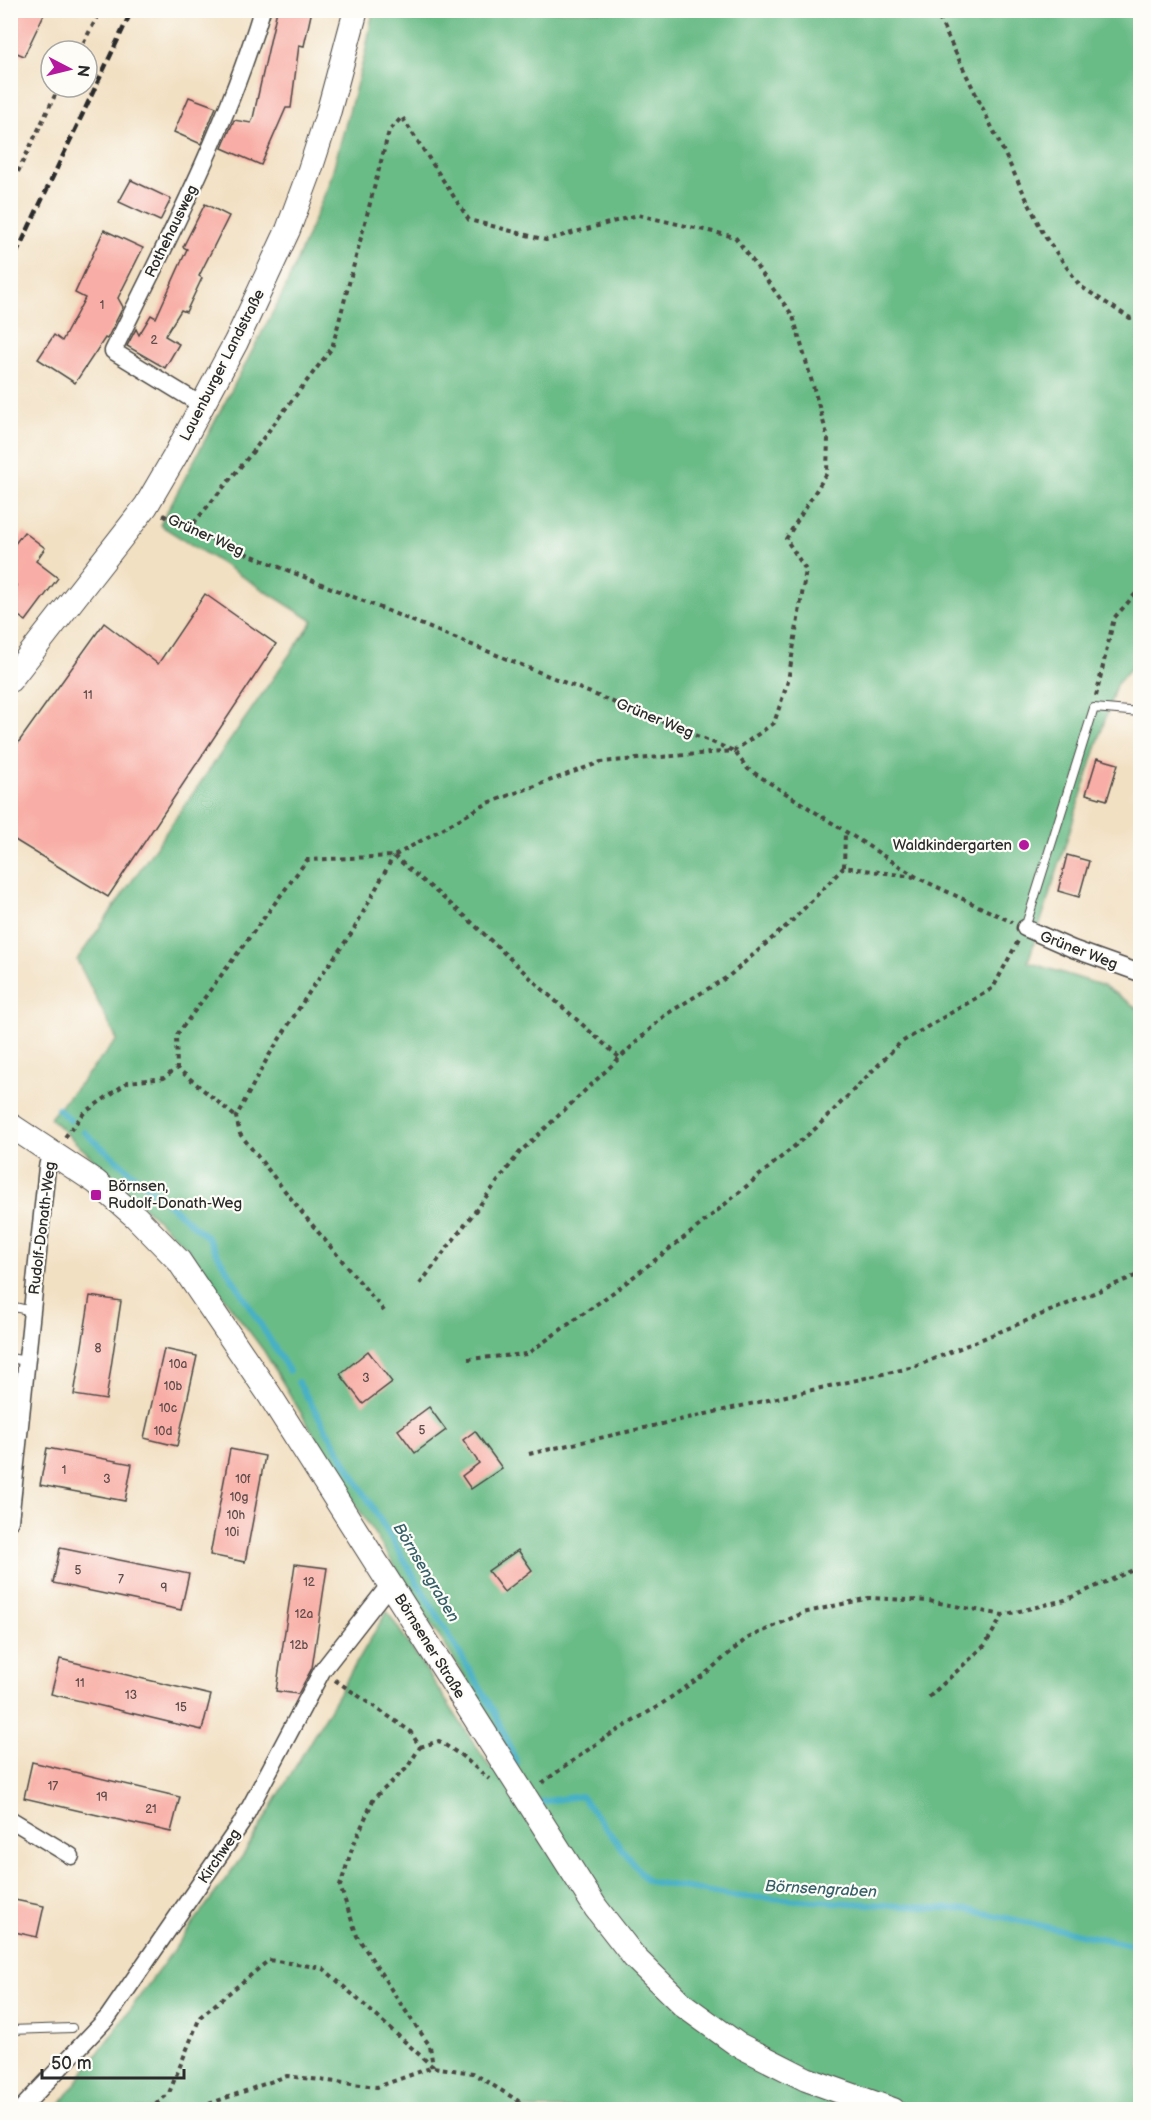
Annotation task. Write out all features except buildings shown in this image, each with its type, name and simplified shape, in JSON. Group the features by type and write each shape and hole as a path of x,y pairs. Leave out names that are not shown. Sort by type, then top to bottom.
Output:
{"street":[{"name":"Rothehausweg","path":"202,406 113,351 189,195 246,63 262,10"},
{"name":"Lauenburger Landstraße","path":"10,680 146,506 236,342 288,230 328,114 356,10"},
{"name":"Grüner Weg","path":"1025,928 1073,949 1140,973"},
{"name":"Börnsener Straße","path":"10,1125 59,1143 96,1182 136,1217 179,1261 228,1332 596,1908 635,1958 683,2005 737,2044 806,2079 893,2109"},
{"name":"Rudolf-Donath-Weg","path":"10,1521 19,1359 32,1311 47,1167 59,1143"},
{"name":"Kirchweg","path":"20,2109 108,2017 241,1824 322,1671 390,1584"},
{"path":"10,1819 71,1856"}],"lane":[{"path":"1025,928 1094,708 1140,711"},
{"path":"10,1306 32,1311"},
{"path":"10,2030 72,2028"}],"path":[{"path":"85,39 101,10"},
{"path":"935,10 1044,235 1080,286 1130,318 1140,315"},
{"path":"10,188 53,99"},
{"path":"188,530 332,348 389,131 402,117 469,220 546,240 638,215 735,237 793,316 828,438 827,473 786,539 806,570 788,681 774,723 734,751 601,762 488,803 394,856 307,860 176,1036 177,1068 236,1117 240,1134 384,1311"},
{"name":"Grüner Weg","path":"146,506 188,530 734,751 748,769 918,878 1025,928"},
{"path":"1094,708 1114,618 1140,589"},
{"path":"420,1284 520,1152 665,1015 729,975 793,920 844,867 845,832"},
{"path":"394,856 466,917 620,1058"},
{"path":"236,1117 268,1057 310,991 353,931 394,856"},
{"path":"844,867 918,878"},
{"path":"468,1359 527,1354 680,1241 816,1128 900,1043 993,987 1025,928"},
{"path":"59,1143 84,1113 128,1082 164,1078 177,1068"},
{"path":"529,1454 914,1367 1140,1274"},
{"path":"433,2067 430,2046 357,1936 340,1886 353,1846 374,1798 407,1768 420,1747 439,1741 462,1756 487,1779 518,1787 657,1707 705,1674 746,1639 803,1614 869,1598 929,1601 1003,1615 1065,1600 1140,1568"},
{"path":"929,1697 985,1645 1003,1615"},
{"path":"322,1671 410,1731 420,1747"},
{"path":"149,2109 169,2093 200,2016 269,1960 323,1968 433,2067"},
{"path":"192,2109 287,2076 377,2087 433,2067 472,2073 532,2109"}],"green space":[{"path":"373,11 1140,11 1140,658 1116,685 1028,962 1104,986 1140,1010 1140,2109 57,2109 244,1854 387,1611 491,1769 507,1750 460,1669 353,1500 264,1351 186,1247 50,1118 117,1040 77,960 313,621 160,525 284,291 329,184 365,54"}],"waterway":[{"name":"Börnsengraben","path":"58,1109 70,1120"},
{"name":"Börnsengraben","path":"84,1132 207,1237 289,1371"},
{"name":"Börnsengraben","path":"298,1382 494,1711 517,1763"},
{"name":"Börnsengraben","path":"540,1802 581,1796 647,1881 733,1896 970,1910 1140,1947"}],"railway":[{"path":"10,267 132,10"}],"place":[{"name":"Waldkindergarten","path":"1024,845"},
{"name":"Börnsen, Rudolf-Donath-Weg","path":"96,1195"}]}
